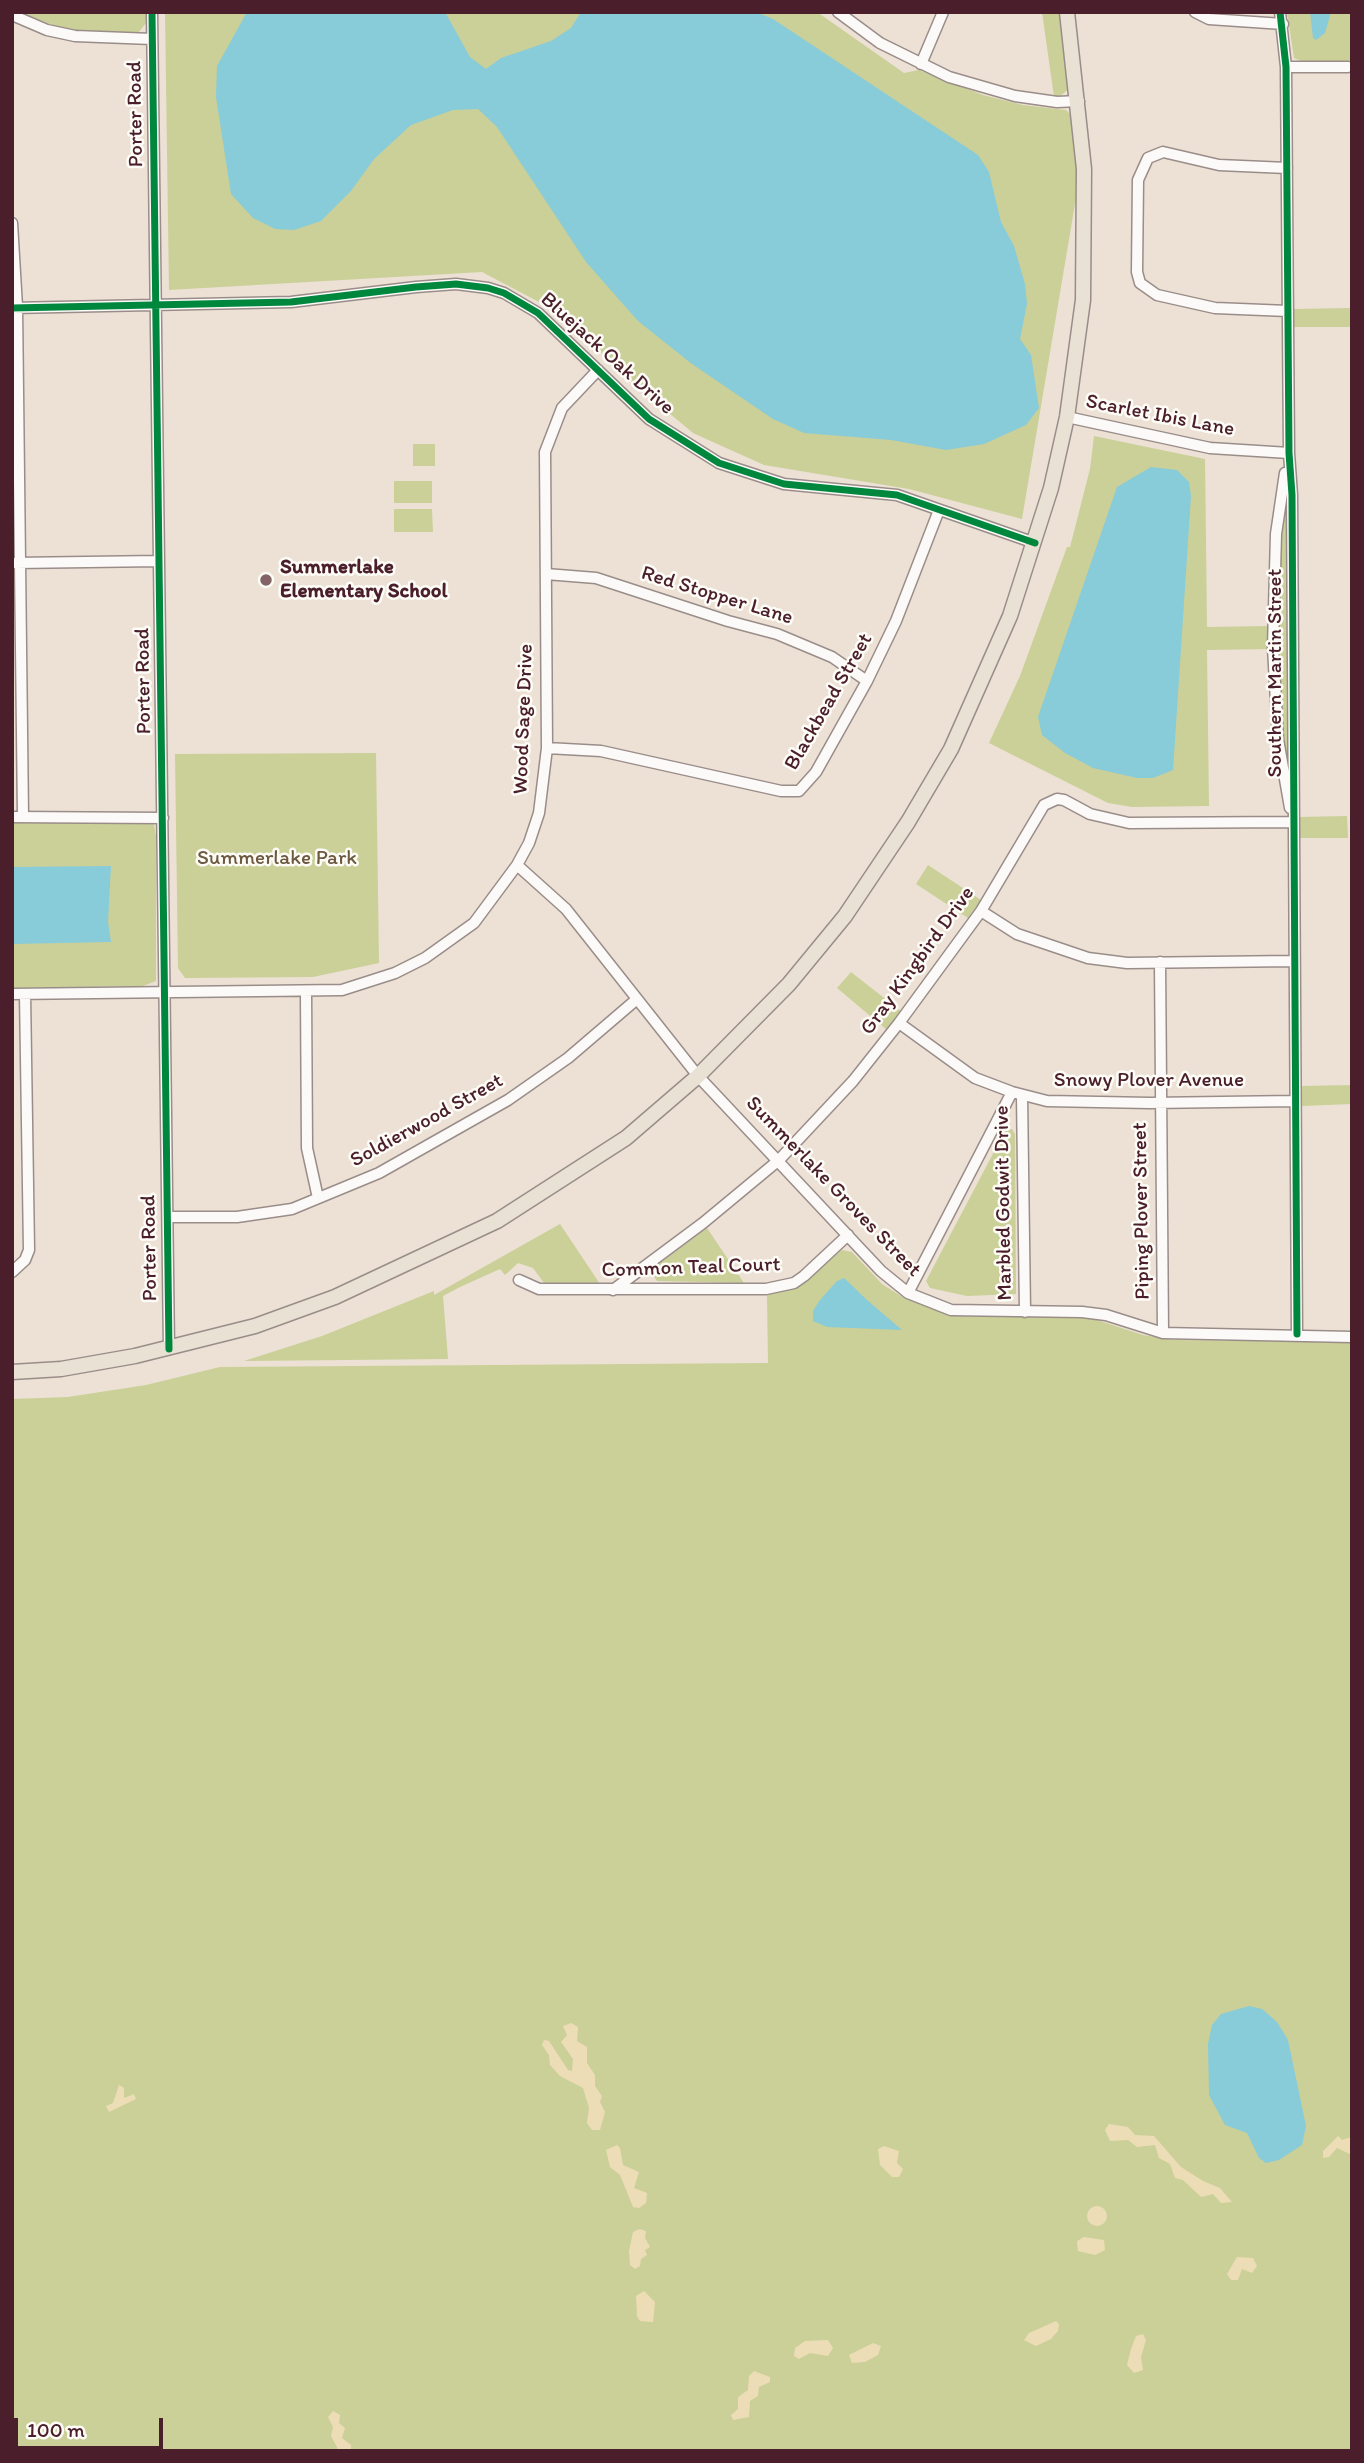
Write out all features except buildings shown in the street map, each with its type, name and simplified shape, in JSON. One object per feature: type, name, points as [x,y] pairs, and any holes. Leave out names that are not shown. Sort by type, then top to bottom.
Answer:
[{"type":"main road","points":[[12,1372],[61,1368],[169,1349],[255,1326],[335,1297],[497,1221],[626,1138],[698,1076],[789,984],[845,916],[908,822],[951,748],[983,679],[1035,543],[1067,417],[1083,300],[1085,231],[1079,101],[1068,12]]},
{"type":"street","name":"Porter Road","points":[[152,12],[169,1349]]},
{"type":"street","points":[[838,12],[880,43],[949,77],[1015,96],[1057,102],[1079,101]]},
{"type":"street","points":[[921,64],[943,12]]},
{"type":"street","points":[[1195,12],[1209,19],[1283,24]]},
{"type":"street","name":"Southern Martin Street","points":[[1280,12],[1286,67],[1289,453],[1292,508],[1297,1334]]},
{"type":"street","points":[[12,15],[47,30],[75,36],[152,39]]},
{"type":"street","points":[[1286,67],[1348,67]]},
{"type":"street","points":[[1287,168],[1219,165],[1163,152],[1148,158],[1138,180],[1137,272],[1140,283],[1157,295],[1214,308],[1288,311]]},
{"type":"street","points":[[12,223],[15,307],[17,817],[163,818]]},
{"type":"street","name":"Bluejack Oak Drive","points":[[15,307],[156,307],[290,302],[456,284],[488,288],[522,302],[538,313],[649,419],[719,463],[784,484],[897,495],[1035,543]]},
{"type":"street","name":"Wood Sage Drive","points":[[12,994],[306,993],[342,990],[367,983],[425,958],[474,923],[517,865],[529,843],[539,813],[547,748],[545,452],[562,408],[598,370]]},
{"type":"street","name":"Scarlet Ibis Lane","points":[[1067,417],[1210,448],[1289,453]]},
{"type":"street","name":"Southern Martin Street","points":[[1289,453],[1276,534],[1273,647],[1278,739],[1293,821]]},
{"type":"street","name":"Blackbead Street","points":[[547,748],[601,751],[780,791],[799,790],[816,772],[867,681],[896,621],[939,510]]},
{"type":"street","points":[[16,563],[159,561]]},
{"type":"street","name":"Red Stopper Lane","points":[[546,574],[596,579],[703,614],[777,634],[832,657],[867,681]]},
{"type":"street","name":"Gray Kingbird Drive","points":[[613,1290],[703,1223],[779,1160],[853,1081],[981,911],[1044,805],[1058,799],[1090,814],[1129,822],[1293,821]]},
{"type":"street","name":"Summerlake Groves Street","points":[[517,865],[566,909],[698,1076],[848,1235],[908,1293],[951,1310],[1092,1313],[1163,1333],[1352,1336]]},
{"type":"street","points":[[981,911],[1017,934],[1066,953],[1107,961],[1294,961]]},
{"type":"street","name":"Piping Plover Street","points":[[1160,962],[1163,1333]]},
{"type":"street","points":[[306,993],[307,1148],[318,1198]]},
{"type":"street","points":[[12,1272],[25,1260],[29,1250],[25,994]]},
{"type":"street","name":"Soldierwood Street","points":[[167,1217],[258,1215],[292,1209],[410,1157],[508,1100],[568,1058],[637,999]]},
{"type":"street","name":"Snowy Plover Avenue","points":[[899,1023],[965,1072],[1017,1093],[1065,1103],[1295,1101]]},
{"type":"street","points":[[908,1293],[1017,1093]]},
{"type":"street","name":"Marbled Godwit Drive","points":[[1017,1093],[1025,1312]]},
{"type":"street","name":"Common Teal Court","points":[[519,1280],[539,1289],[783,1287],[804,1276],[848,1235]]},
{"type":"green space","points":[[20,12],[146,12],[146,23],[139,32],[86,32],[58,27]]},
{"type":"green space","points":[[165,12],[817,12],[904,73],[919,70],[983,95],[1023,105],[1066,110],[1074,118],[1079,180],[1022,519],[909,489],[764,465],[693,433],[632,382],[560,313],[482,272],[169,290]]},
{"type":"green space","points":[[1042,12],[1062,12],[1071,87],[1059,97],[1054,97]]},
{"type":"green space","points":[[1287,12],[1352,12],[1352,61],[1301,61],[1294,58]]},
{"type":"green space","points":[[1352,308],[1352,327],[1294,327],[1294,309]]},
{"type":"green space","points":[[1094,436],[1205,459],[1207,627],[1269,626],[1269,649],[1207,650],[1209,806],[1132,807],[1108,803],[989,743],[1020,676],[1067,547],[1070,547],[1090,469]]},
{"type":"green space","points":[[413,444],[435,444],[435,466],[413,466]]},
{"type":"green space","points":[[394,481],[432,481],[432,503],[394,503]]},
{"type":"green space","points":[[1286,493],[1290,782],[1282,739],[1277,673],[1279,550]]},
{"type":"green space","points":[[394,509],[432,509],[433,532],[394,532]]},
{"type":"green space","name":"Summerlake Park","points":[[376,753],[379,963],[313,977],[185,978],[178,968],[175,754]]},
{"type":"green space","points":[[1347,816],[1348,838],[1299,838],[1299,817]]},
{"type":"green space","points":[[147,821],[154,825],[156,836],[156,981],[143,986],[12,988],[12,823]]},
{"type":"green space","points":[[928,865],[981,900],[968,918],[916,884]]},
{"type":"green space","points":[[851,972],[902,1012],[887,1030],[837,988]]},
{"type":"green space","points":[[1352,1085],[1352,1104],[1302,1106],[1301,1086]]},
{"type":"green space","points":[[1006,1129],[1012,1129],[1015,1134],[1016,1294],[967,1296],[930,1288],[926,1281]]},
{"type":"green space","points":[[560,1224],[600,1284],[544,1283],[533,1268],[518,1263],[505,1275],[500,1269],[460,1287],[443,1296],[448,1359],[244,1361],[322,1336],[434,1291],[434,1295]]},
{"type":"green space","points":[[707,1228],[744,1283],[657,1281],[653,1275],[656,1266]]},
{"type":"green space","points":[[842,1250],[852,1252],[882,1284],[904,1298],[952,1316],[1091,1318],[1143,1335],[1173,1340],[1352,1342],[1352,2451],[12,2451],[12,1399],[68,1397],[146,1385],[220,1367],[768,1363],[767,1295],[800,1286]]},
{"type":"sand","points":[[571,2023],[578,2027],[577,2041],[587,2047],[587,2063],[595,2075],[595,2086],[602,2096],[600,2102],[605,2112],[600,2130],[592,2130],[587,2123],[589,2108],[583,2088],[560,2076],[550,2065],[549,2055],[542,2045],[544,2040],[549,2041],[568,2070],[572,2071],[573,2059],[561,2042],[567,2035],[563,2026]]},
{"type":"sand","points":[[119,2085],[124,2088],[124,2098],[134,2094],[136,2099],[109,2112],[106,2106],[113,2103]]},
{"type":"sand","points":[[1109,2124],[1128,2127],[1135,2135],[1154,2136],[1181,2167],[1220,2188],[1232,2202],[1221,2203],[1213,2194],[1201,2197],[1183,2180],[1175,2178],[1170,2164],[1159,2158],[1155,2145],[1137,2147],[1128,2140],[1110,2141],[1105,2130]]},
{"type":"sand","points":[[1338,2136],[1342,2140],[1352,2137],[1352,2155],[1337,2148],[1329,2157],[1323,2158],[1323,2151]]},
{"type":"sand","points":[[617,2145],[623,2165],[639,2172],[634,2188],[647,2193],[646,2203],[639,2208],[633,2207],[620,2175],[610,2167],[606,2150]]},
{"type":"sand","points":[[884,2146],[899,2151],[897,2163],[903,2169],[899,2177],[892,2177],[880,2165],[878,2149]]},
{"type":"sand","points":[[1097,2206],[1104,2209],[1107,2216],[1104,2223],[1097,2226],[1090,2223],[1087,2216],[1090,2209]]},
{"type":"sand","points":[[639,2229],[646,2231],[645,2238],[650,2247],[645,2250],[647,2255],[641,2259],[640,2266],[635,2269],[630,2265],[629,2251],[633,2232]]},
{"type":"sand","points":[[1084,2237],[1104,2240],[1105,2250],[1095,2255],[1078,2251],[1077,2241]]},
{"type":"sand","points":[[1237,2257],[1253,2258],[1257,2266],[1252,2273],[1242,2269],[1238,2280],[1231,2280],[1227,2274]]},
{"type":"sand","points":[[644,2291],[655,2302],[653,2322],[640,2321],[637,2316],[636,2296]]},
{"type":"sand","points":[[1056,2321],[1059,2324],[1058,2331],[1051,2339],[1036,2346],[1024,2340],[1029,2333]]},
{"type":"sand","points":[[1143,2334],[1146,2340],[1141,2357],[1143,2370],[1134,2373],[1127,2365],[1136,2336]]},
{"type":"sand","points":[[828,2340],[833,2348],[828,2356],[810,2353],[799,2359],[794,2356],[795,2348],[805,2341]]},
{"type":"sand","points":[[873,2343],[881,2346],[878,2355],[865,2362],[852,2363],[849,2355]]},
{"type":"sand","points":[[754,2371],[770,2377],[770,2382],[759,2387],[758,2396],[750,2401],[749,2417],[733,2420],[731,2415],[738,2409],[738,2397],[748,2390],[749,2376]]},
{"type":"sand","points":[[333,2411],[340,2415],[339,2423],[345,2428],[342,2438],[351,2445],[351,2451],[339,2451],[331,2436],[333,2427],[328,2417]]},
{"type":"water","points":[[247,12],[445,12],[470,57],[486,69],[501,58],[551,41],[571,28],[581,12],[756,12],[773,19],[978,155],[989,172],[1001,222],[1014,246],[1025,284],[1027,304],[1020,339],[1031,355],[1039,408],[1026,425],[984,444],[946,450],[891,440],[804,433],[773,419],[692,364],[638,321],[586,262],[497,127],[478,109],[453,110],[411,125],[374,159],[351,191],[321,221],[294,230],[275,229],[253,218],[231,194],[216,97],[217,66]]},
{"type":"water","points":[[1310,12],[1331,12],[1325,33],[1316,40],[1313,38]]},
{"type":"water","points":[[1151,467],[1177,470],[1189,482],[1191,496],[1173,770],[1153,778],[1137,778],[1093,768],[1065,753],[1042,735],[1038,717],[1117,487]]},
{"type":"water","points":[[111,866],[108,922],[111,942],[12,944],[12,867]]},
{"type":"water","points":[[844,1278],[902,1330],[827,1327],[813,1321],[813,1311],[820,1300],[837,1281]]},
{"type":"water","points":[[1249,2006],[1262,2009],[1277,2022],[1288,2040],[1306,2126],[1302,2145],[1279,2160],[1266,2163],[1259,2158],[1247,2133],[1225,2125],[1209,2095],[1208,2044],[1212,2025],[1221,2014]]},
{"type":"cycle path","points":[[152,12],[169,1349]]},
{"type":"cycle path","points":[[1280,12],[1286,67],[1289,453],[1292,495],[1297,1334]]},
{"type":"cycle path","points":[[12,308],[291,302],[456,284],[488,288],[504,293],[538,313],[649,419],[719,463],[784,484],[897,495],[1035,543]]},
{"type":"place","name":"Summerlake Elementary School","points":[[266,580]]}]
